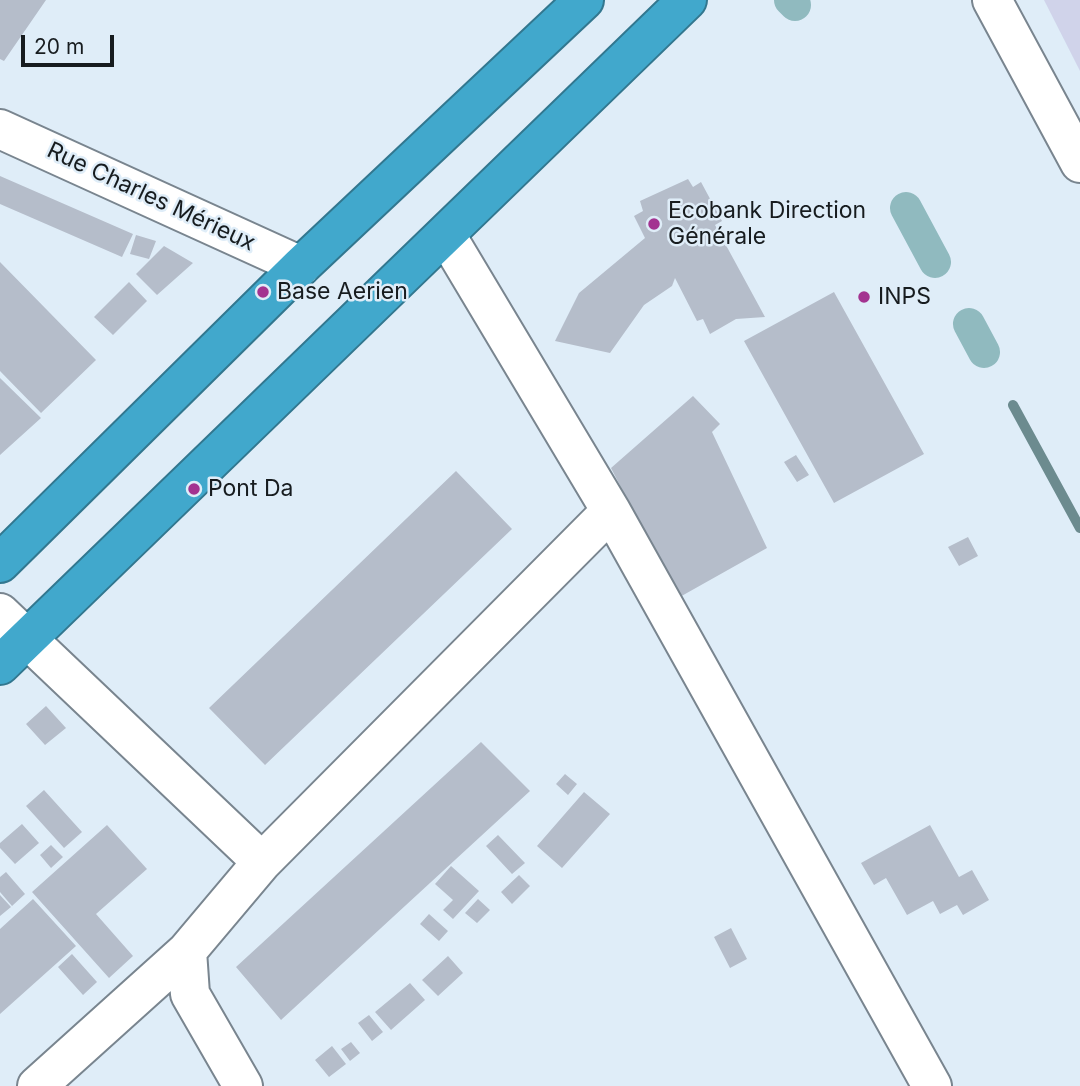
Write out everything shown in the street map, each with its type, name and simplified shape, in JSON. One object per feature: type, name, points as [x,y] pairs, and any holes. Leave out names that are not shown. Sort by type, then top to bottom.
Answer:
[{"type":"highway","points":[[0,563],[301,266],[584,0]]},
{"type":"highway","points":[[9,640],[446,235],[687,0]]},
{"type":"street","points":[[992,0],[1080,163]]},
{"type":"street","name":"Rue Charles Mérieux","points":[[0,129],[301,266]]},
{"type":"street","points":[[446,235],[611,511],[932,1086]]},
{"type":"street","points":[[37,1086],[187,951],[262,862],[611,511]]},
{"type":"street","points":[[9,640],[262,862]]},
{"type":"street","points":[[187,951],[190,994],[243,1086]]},
{"type":"shaded area","points":[[1044,0],[1080,0],[1080,71]]},
{"type":"building","points":[[0,0],[46,0],[4,61],[0,59]]},
{"type":"building","points":[[0,176],[133,234],[122,257],[0,204]]},
{"type":"building","points":[[688,179],[693,187],[701,182],[722,221],[715,225],[765,317],[736,319],[710,334],[703,319],[697,321],[675,278],[672,286],[644,305],[610,353],[555,341],[579,293],[645,238],[634,216],[643,211],[640,201]]},
{"type":"building","points":[[136,235],[156,241],[149,259],[130,254]]},
{"type":"building","points":[[164,246],[193,263],[157,295],[136,274]]},
{"type":"building","points":[[0,262],[96,360],[41,413],[0,371]]},
{"type":"building","points":[[129,282],[147,301],[113,335],[94,317]]},
{"type":"building","points":[[834,292],[924,454],[834,503],[744,341]]},
{"type":"building","points":[[0,378],[41,418],[0,455]]},
{"type":"building","points":[[693,396],[720,424],[712,432],[767,548],[678,598],[611,468]]},
{"type":"building","points":[[796,455],[809,475],[797,482],[784,462]]},
{"type":"building","points":[[456,471],[512,529],[265,765],[209,708]]},
{"type":"building","points":[[968,537],[978,556],[959,566],[948,547]]},
{"type":"building","points":[[46,706],[66,728],[45,745],[26,724]]},
{"type":"building","points":[[481,742],[530,791],[281,1020],[236,967]]},
{"type":"building","points":[[565,774],[577,784],[568,795],[556,784]]},
{"type":"building","points":[[44,790],[82,832],[64,848],[26,806]]},
{"type":"building","points":[[584,792],[610,814],[562,868],[537,846]]},
{"type":"building","points":[[22,824],[39,843],[15,864],[0,848],[0,843]]},
{"type":"building","points":[[107,825],[147,869],[96,914],[133,956],[109,978],[32,892]]},
{"type":"building","points":[[930,825],[959,877],[972,870],[989,900],[963,915],[957,905],[940,914],[933,901],[907,915],[886,878],[874,885],[861,863]]},
{"type":"building","points":[[498,835],[525,863],[512,874],[486,846]]},
{"type":"building","points":[[51,845],[63,857],[51,868],[40,855]]},
{"type":"building","points":[[451,866],[479,891],[453,919],[443,910],[453,900],[435,884]]},
{"type":"building","points":[[6,872],[25,894],[12,906],[0,892],[0,877]]},
{"type":"building","points":[[519,875],[530,886],[512,904],[501,892]]},
{"type":"building","points":[[0,895],[11,907],[0,916]]},
{"type":"building","points":[[33,899],[76,946],[0,1014],[0,929]]},
{"type":"building","points":[[478,899],[490,910],[477,923],[465,913]]},
{"type":"building","points":[[429,914],[448,931],[439,941],[420,924]]},
{"type":"building","points":[[731,928],[747,959],[730,968],[714,937]]},
{"type":"building","points":[[72,954],[97,982],[83,995],[58,967]]},
{"type":"building","points":[[448,956],[463,973],[438,996],[422,980]]},
{"type":"building","points":[[410,983],[425,1000],[391,1030],[375,1012]]},
{"type":"building","points":[[369,1015],[383,1032],[372,1041],[358,1023]]},
{"type":"building","points":[[351,1042],[360,1053],[350,1061],[341,1049]]},
{"type":"building","points":[[332,1046],[346,1064],[329,1077],[315,1060]]},
{"type":"waterway","points":[[790,0],[795,5]]},
{"type":"waterway","points":[[906,208],[935,262]]},
{"type":"waterway","points":[[969,324],[984,352]]},
{"type":"waterway","points":[[1013,405],[1080,528]]},
{"type":"place","name":"Ecobank Direction Générale","points":[[654,224]]},
{"type":"place","name":"Base Aerien","points":[[263,292]]},
{"type":"place","name":"INPS","points":[[864,297]]},
{"type":"place","name":"Pont Da","points":[[194,489]]}]
